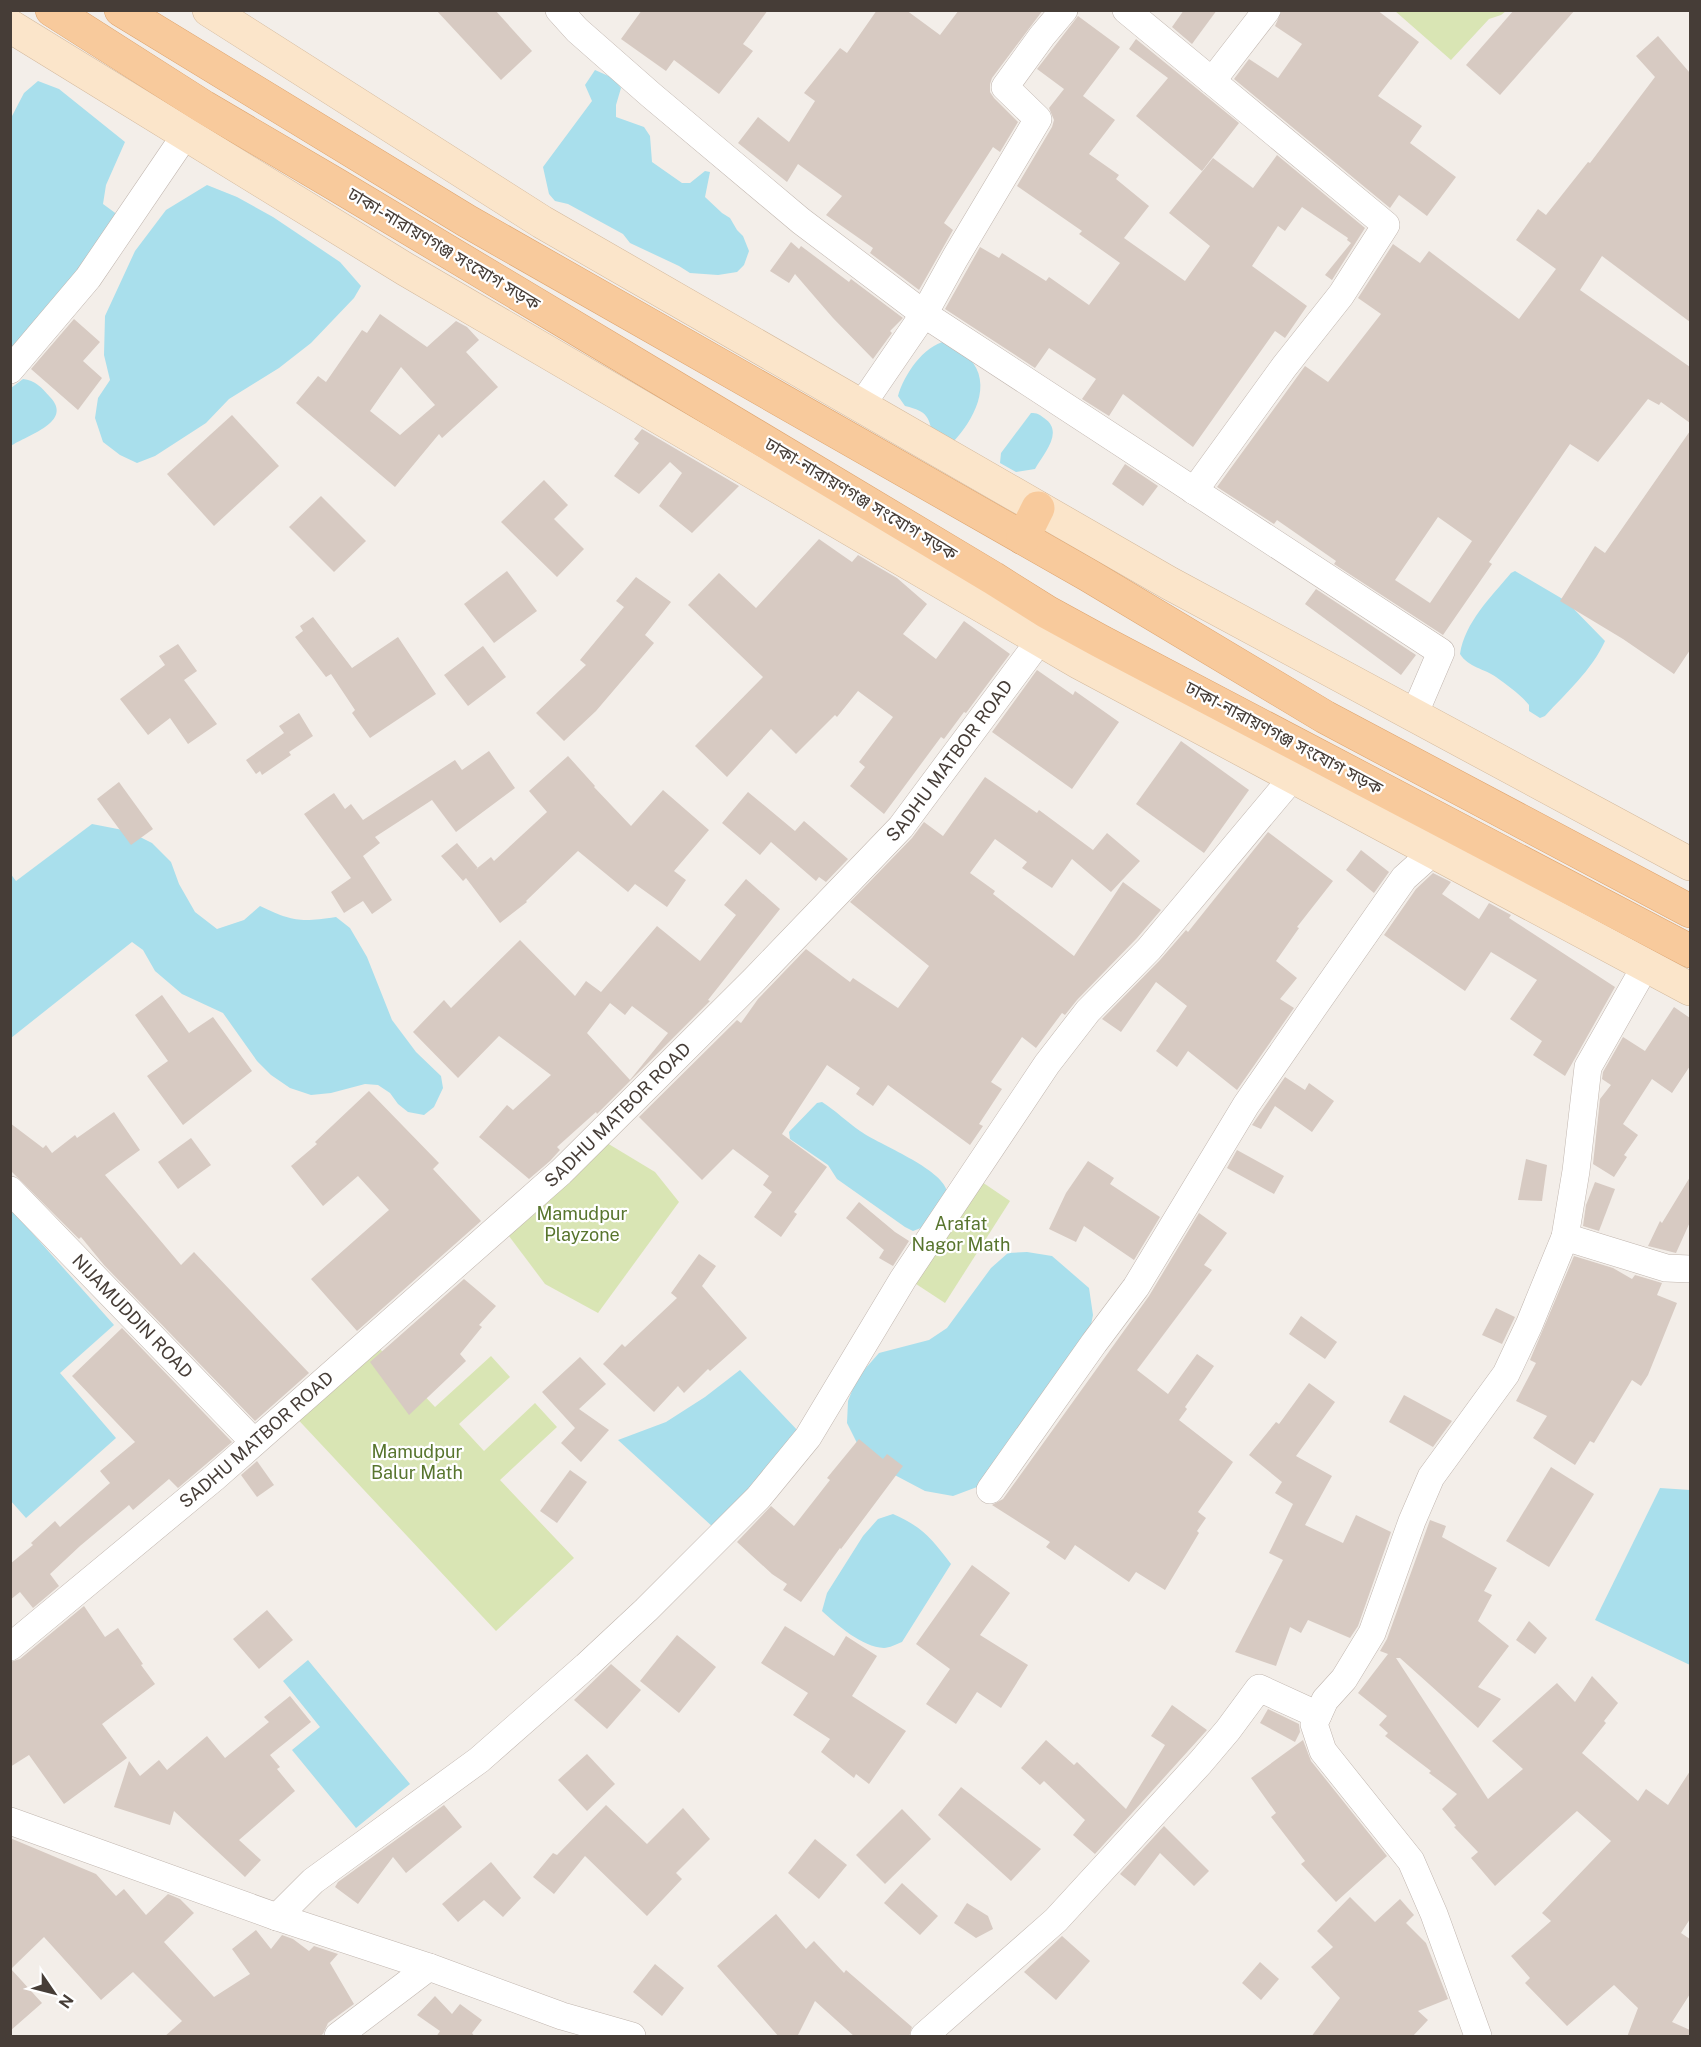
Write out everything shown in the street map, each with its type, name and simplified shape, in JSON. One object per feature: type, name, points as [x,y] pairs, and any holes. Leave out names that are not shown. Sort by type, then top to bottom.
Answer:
[{"type":"main road","name":"ঢাকা-নারায়ণগঞ্জ সংযোগ সড়ক","points":[[52,10],[204,107],[335,184],[1047,628],[1308,752],[1459,828],[1690,951]]},
{"type":"main road","name":"ঢাকা-নারায়ণগঞ্জ সংযোগ সড়ক","points":[[122,10],[468,220],[1088,575],[1325,717],[1690,911]]},
{"type":"main road","points":[[1023,538],[1038,508]]},
{"type":"street","points":[[559,10],[577,30],[651,95],[801,221],[924,314],[1441,652],[1414,715]]},
{"type":"street","points":[[861,406],[924,314],[1038,119],[1005,87],[1064,10]]},
{"type":"street","points":[[1126,10],[1386,225],[1341,295],[1284,367],[1194,491]]},
{"type":"street","points":[[1212,81],[1267,10]]},
{"type":"street","points":[[215,12],[542,222],[1169,583],[1690,864]]},
{"type":"street","points":[[10,26],[405,269],[1047,628],[1080,663],[1690,989]]},
{"type":"street","points":[[10,370],[88,278],[186,134]]},
{"type":"street","name":"SADHU MATBOR ROAD","points":[[10,1647],[254,1442],[561,1172],[754,980],[901,827],[1047,628]]},
{"type":"street","points":[[277,1917],[313,1881],[479,1760],[646,1610],[758,1498],[808,1437],[903,1279],[1047,1064],[1088,1011],[1149,949],[1293,777]]},
{"type":"street","points":[[990,1490],[1136,1287],[1246,1105],[1311,1011],[1404,878],[1433,852]]},
{"type":"street","points":[[1478,2037],[1446,1946],[1411,1861],[1323,1751],[1314,1724],[1325,1700],[1344,1679],[1372,1634],[1412,1521],[1431,1477],[1506,1374],[1565,1237],[1576,1171],[1587,1067],[1646,965]]},
{"type":"street","name":"NIJAMUDDIN ROAD","points":[[10,1190],[254,1442]]},
{"type":"street","points":[[1565,1237],[1666,1268],[1690,1269]]},
{"type":"street","points":[[924,2037],[1063,1912],[1200,1763],[1228,1730],[1258,1688],[1318,1715]]},
{"type":"street","points":[[10,1821],[277,1917],[429,1967],[562,2016],[622,2035]]},
{"type":"street","points":[[338,2037],[429,1967]]},
{"type":"green space","points":[[1506,10],[1501,15],[1489,19],[1451,60],[1395,11]]},
{"type":"green space","name":"Mamudpur Playzone","points":[[602,1140],[655,1172],[679,1202],[598,1313],[545,1284],[503,1228]]},
{"type":"green space","name":"Arafat Nagor Math","points":[[979,1180],[1010,1201],[945,1303],[910,1280]]},
{"type":"green space","name":"Mamudpur Balur Math","points":[[380,1349],[435,1407],[491,1356],[510,1377],[459,1424],[484,1451],[535,1403],[557,1427],[500,1480],[574,1558],[496,1631],[290,1411]]},
{"type":"water","points":[[595,70],[613,78],[621,88],[616,105],[616,117],[644,127],[650,136],[652,162],[682,183],[690,183],[705,171],[710,172],[705,197],[730,218],[743,236],[749,251],[744,265],[737,272],[718,275],[690,273],[630,243],[623,234],[568,204],[555,201],[549,194],[543,167],[592,101],[585,85]]},
{"type":"water","points":[[38,81],[59,89],[125,142],[106,185],[103,204],[118,215],[11,359],[11,118],[24,93]]},
{"type":"water","points":[[207,185],[237,197],[273,217],[340,262],[361,286],[354,298],[311,343],[279,368],[229,399],[206,423],[155,456],[137,463],[120,455],[103,442],[95,418],[98,398],[110,380],[104,355],[105,316],[135,251],[166,210]]},
{"type":"water","points":[[946,341],[969,358],[980,379],[978,402],[967,424],[953,442],[934,439],[926,416],[919,410],[905,406],[898,396],[905,379],[922,355]]},
{"type":"water","points":[[23,379],[35,383],[50,397],[56,406],[56,414],[46,427],[11,446],[11,388]]},
{"type":"water","points":[[1031,413],[1039,415],[1050,424],[1053,430],[1052,436],[1047,450],[1035,469],[1016,472],[1000,463],[1001,453]]},
{"type":"water","points":[[1515,571],[1566,601],[1605,641],[1600,652],[1578,681],[1545,716],[1540,718],[1529,711],[1529,705],[1522,697],[1492,674],[1467,662],[1460,654],[1467,631],[1480,610]]},
{"type":"water","points":[[92,824],[128,831],[152,843],[171,862],[179,884],[195,912],[217,929],[244,920],[260,906],[289,918],[314,920],[336,917],[350,928],[367,957],[392,1020],[416,1052],[441,1076],[443,1088],[434,1107],[424,1115],[408,1112],[390,1093],[378,1085],[365,1084],[331,1093],[311,1095],[290,1088],[271,1075],[257,1061],[223,1013],[182,994],[155,971],[143,950],[132,942],[11,1038],[10,873],[16,881]]},
{"type":"water","points":[[822,1102],[869,1137],[922,1166],[942,1182],[947,1191],[926,1226],[913,1231],[905,1227],[837,1179],[828,1165],[790,1139],[789,1132],[817,1103]]},
{"type":"water","points":[[10,1208],[114,1325],[60,1373],[116,1438],[26,1518],[10,1500]]},
{"type":"water","points":[[1027,1252],[1052,1256],[1089,1288],[1093,1315],[1090,1330],[997,1463],[977,1487],[953,1496],[925,1491],[889,1472],[859,1447],[847,1423],[848,1401],[857,1378],[879,1353],[929,1340],[947,1328],[991,1268],[1008,1253]]},
{"type":"water","points":[[740,1370],[800,1433],[714,1528],[618,1440],[666,1422],[705,1397]]},
{"type":"water","points":[[1660,1488],[1690,1490],[1690,1665],[1595,1620]]},
{"type":"water","points":[[893,1514],[926,1535],[951,1564],[902,1642],[884,1648],[859,1640],[842,1629],[822,1611],[827,1593],[863,1536],[878,1519]]},
{"type":"water","points":[[308,1660],[410,1784],[356,1828],[292,1750],[320,1727],[283,1681]]},
{"type":"building","points":[[436,10],[495,10],[532,51],[501,80]]},
{"type":"building","points":[[642,10],[768,10],[743,44],[753,51],[719,94],[674,60],[666,71],[621,39]]},
{"type":"building","points":[[877,10],[906,10],[940,35],[959,10],[1043,10],[992,78],[990,84],[990,92],[994,98],[1018,122],[1000,152],[993,147],[944,223],[953,230],[919,290],[870,253],[873,248],[826,215],[842,196],[798,164],[787,182],[738,143],[758,117],[789,142],[815,101],[804,93],[840,48],[847,53]]},
{"type":"building","points":[[1184,10],[1217,10],[1192,44],[1172,27]]},
{"type":"building","points":[[1282,10],[1377,10],[1419,42],[1378,96],[1422,126],[1410,143],[1456,177],[1427,216],[1399,195],[1390,208],[1234,79],[1249,59],[1278,78],[1302,44],[1275,26]]},
{"type":"building","points":[[1514,10],[1575,10],[1500,95],[1466,65]]},
{"type":"building","points":[[1078,16],[1120,47],[1083,96],[1115,120],[1089,154],[1119,175],[1116,179],[1149,206],[1124,238],[1185,281],[1210,246],[1169,213],[1213,158],[1253,188],[1277,155],[1365,228],[1332,280],[1325,275],[1351,243],[1347,240],[1348,238],[1302,207],[1285,231],[1278,226],[1252,266],[1307,306],[1285,338],[1275,331],[1193,447],[1123,394],[1109,416],[1082,399],[1096,379],[1049,348],[1035,368],[945,309],[980,247],[999,258],[1002,253],[1046,281],[1049,277],[1089,305],[1120,263],[1079,234],[1082,231],[1017,186],[1052,127],[1054,120],[1049,108],[1064,89],[1037,69]]},
{"type":"building","points":[[1658,36],[1690,73],[1690,322],[1602,256],[1580,290],[1690,367],[1690,423],[1661,402],[1659,405],[1648,399],[1598,462],[1570,444],[1489,562],[1492,564],[1443,635],[1334,564],[1336,561],[1277,520],[1274,524],[1217,487],[1305,366],[1328,382],[1381,314],[1358,298],[1393,244],[1420,263],[1429,251],[1519,319],[1556,269],[1516,240],[1538,209],[1546,215],[1588,162],[1590,163],[1655,77],[1636,56]],"holes":[[[1438,517],[1472,541],[1430,603],[1395,580]]]},
{"type":"building","points":[[1136,39],[1239,123],[1202,171],[1136,116],[1168,78],[1129,49]]},
{"type":"building","points":[[791,242],[799,249],[801,246],[849,282],[851,279],[903,318],[890,331],[892,333],[873,359],[795,274],[789,283],[770,271]]},
{"type":"building","points":[[380,314],[427,347],[456,321],[467,327],[479,340],[466,352],[498,387],[442,438],[439,434],[395,487],[296,403],[318,376],[326,382],[362,330],[367,333]],"holes":[[[401,367],[435,405],[400,435],[370,411]]]},
{"type":"building","points":[[74,319],[100,342],[83,361],[102,378],[78,410],[31,369]]},
{"type":"building","points":[[232,415],[279,466],[214,526],[167,474]]},
{"type":"building","points":[[642,429],[739,486],[692,533],[659,506],[682,473],[670,462],[639,494],[614,476],[639,443],[634,439]]},
{"type":"building","points":[[1690,431],[1690,650],[1674,674],[1623,639],[1560,601],[1595,546],[1605,553]]},
{"type":"building","points":[[1125,464],[1158,486],[1143,506],[1112,484]]},
{"type":"building","points":[[544,480],[568,505],[554,519],[584,549],[557,577],[501,522]]},
{"type":"building","points":[[321,496],[366,541],[334,572],[289,527]]},
{"type":"building","points":[[819,539],[852,562],[858,555],[897,578],[927,604],[903,634],[936,659],[964,621],[1010,654],[966,713],[964,712],[944,739],[941,737],[884,814],[850,786],[865,767],[859,762],[893,717],[858,691],[837,717],[835,715],[796,754],[771,729],[727,777],[695,746],[763,677],[688,605],[719,573],[756,608]]},
{"type":"building","points":[[507,571],[537,611],[494,643],[464,604]]},
{"type":"building","points":[[636,577],[671,602],[645,635],[654,643],[596,711],[564,741],[536,713],[586,665],[580,660],[624,607],[616,601]]},
{"type":"building","points":[[1316,589],[1416,655],[1401,675],[1305,604]]},
{"type":"building","points":[[313,617],[352,668],[398,637],[436,694],[370,738],[352,713],[355,710],[331,674],[326,677],[295,637],[303,631],[300,626]]},
{"type":"building","points":[[178,644],[197,671],[184,680],[217,724],[188,744],[170,718],[148,735],[120,699],[165,665],[159,656]]},
{"type":"building","points":[[483,646],[506,677],[468,706],[444,675]]},
{"type":"building","points":[[1037,670],[1073,695],[1075,691],[1119,722],[1072,789],[992,732]]},
{"type":"building","points":[[299,713],[313,736],[289,752],[291,755],[262,775],[260,771],[256,774],[246,760],[284,733],[279,726]]},
{"type":"building","points":[[1181,741],[1249,790],[1204,853],[1136,804]]},
{"type":"building","points":[[489,751],[515,788],[456,832],[432,800],[375,837],[380,843],[363,856],[392,900],[372,914],[363,901],[344,913],[331,892],[351,878],[304,814],[334,793],[345,809],[351,804],[363,820],[455,760],[462,770]]},
{"type":"building","points":[[568,756],[631,826],[663,790],[709,830],[674,871],[686,880],[667,907],[635,884],[628,892],[578,851],[527,902],[500,923],[466,878],[463,881],[441,856],[457,843],[478,868],[491,857],[494,861],[547,812],[529,791]]},
{"type":"building","points":[[985,777],[1037,813],[1039,810],[1093,850],[1107,833],[1140,861],[1111,892],[1072,859],[1052,888],[1022,868],[1027,862],[995,839],[970,873],[995,891],[993,894],[1074,956],[1123,882],[1161,910],[1065,1015],[1062,1013],[1036,1048],[1022,1037],[991,1082],[1002,1089],[979,1124],[983,1126],[970,1145],[888,1085],[873,1106],[856,1094],[860,1088],[827,1065],[782,1134],[827,1167],[794,1212],[797,1214],[781,1237],[754,1217],[772,1192],[763,1185],[769,1176],[733,1149],[702,1180],[639,1117],[737,1020],[741,1023],[758,999],[806,949],[850,982],[853,978],[898,1008],[929,966],[850,902],[912,838],[924,822],[943,836]]},
{"type":"building","points":[[119,782],[153,829],[131,845],[97,799]]},
{"type":"building","points":[[748,792],[795,831],[804,821],[848,859],[826,882],[819,877],[816,881],[771,842],[760,855],[722,823]]},
{"type":"building","points":[[1268,832],[1333,881],[1297,927],[1299,928],[1276,961],[1297,978],[1280,999],[1294,1008],[1237,1090],[1188,1051],[1177,1067],[1156,1051],[1187,1006],[1156,982],[1121,1032],[1102,1019],[1186,930],[1188,932]]},
{"type":"building","points":[[1361,850],[1389,872],[1374,893],[1346,870]]},
{"type":"building","points":[[1433,873],[1451,882],[1442,894],[1479,919],[1489,903],[1511,915],[1509,918],[1615,987],[1565,1076],[1533,1055],[1542,1041],[1510,1019],[1537,980],[1491,952],[1465,991],[1384,935],[1416,889]]},
{"type":"building","points":[[746,879],[780,909],[708,1000],[710,1001],[597,1114],[596,1112],[557,1147],[560,1150],[550,1161],[529,1179],[479,1137],[507,1105],[513,1110],[551,1075],[499,1036],[458,1078],[413,1032],[444,1000],[451,1008],[520,940],[575,996],[586,981],[601,992],[657,926],[700,961],[736,915],[724,905]],"holes":[[[610,1003],[625,1015],[632,1006],[668,1033],[630,1080],[587,1033]]]},
{"type":"building","points":[[162,995],[189,1033],[213,1017],[252,1071],[183,1125],[147,1076],[168,1061],[135,1015]]},
{"type":"building","points":[[1674,1007],[1690,1018],[1690,1066],[1672,1093],[1652,1079],[1623,1124],[1638,1135],[1624,1155],[1627,1157],[1614,1177],[1593,1164],[1600,1099],[1611,1085],[1602,1079],[1603,1072],[1623,1037],[1645,1051]]},
{"type":"building","points":[[1285,1077],[1305,1090],[1309,1083],[1334,1101],[1312,1132],[1275,1106],[1261,1129],[1252,1125]]},
{"type":"building","points":[[369,1091],[439,1163],[433,1169],[481,1221],[357,1331],[311,1279],[389,1210],[358,1176],[323,1206],[291,1166],[317,1144],[315,1142]]},
{"type":"building","points":[[114,1112],[140,1150],[105,1175],[181,1265],[194,1252],[309,1373],[255,1421],[104,1265],[81,1237],[79,1239],[10,1170],[10,1123],[43,1148],[46,1145],[52,1153],[75,1135],[77,1138]]},
{"type":"building","points":[[191,1138],[211,1165],[178,1189],[158,1162]]},
{"type":"building","points":[[1237,1150],[1284,1176],[1274,1194],[1227,1168]]},
{"type":"building","points":[[1526,1159],[1547,1165],[1542,1201],[1518,1200]]},
{"type":"building","points":[[1088,1161],[1114,1178],[1110,1184],[1160,1217],[1134,1260],[1084,1226],[1076,1242],[1049,1229],[1066,1193]]},
{"type":"building","points":[[1690,1177],[1690,1222],[1676,1253],[1648,1246],[1660,1221],[1662,1223]]},
{"type":"building","points":[[1595,1182],[1615,1189],[1599,1231],[1583,1226],[1586,1205]]},
{"type":"building","points":[[859,1202],[909,1241],[893,1266],[879,1258],[884,1250],[846,1218]]},
{"type":"building","points":[[1199,1213],[1227,1233],[1204,1265],[1212,1270],[1137,1370],[1168,1394],[1197,1354],[1214,1366],[1185,1407],[1187,1409],[1179,1420],[1233,1462],[1198,1512],[1206,1518],[1165,1590],[1136,1572],[1129,1582],[1075,1545],[1065,1560],[1046,1547],[1050,1542],[992,1505],[1003,1499],[1149,1296]]},
{"type":"building","points":[[699,1254],[716,1266],[702,1286],[747,1338],[710,1371],[708,1369],[684,1393],[678,1386],[654,1412],[603,1364],[622,1344],[625,1347],[677,1298],[671,1293]]},
{"type":"building","points":[[1574,1256],[1613,1268],[1632,1279],[1635,1275],[1662,1283],[1657,1295],[1677,1303],[1648,1375],[1641,1386],[1632,1380],[1594,1443],[1590,1441],[1575,1465],[1533,1438],[1547,1416],[1516,1401],[1536,1363],[1530,1360]]},
{"type":"building","points":[[464,1279],[496,1306],[479,1325],[482,1327],[460,1354],[466,1361],[409,1415],[370,1362]]},
{"type":"building","points":[[1496,1308],[1515,1317],[1502,1344],[1482,1335]]},
{"type":"building","points":[[1301,1316],[1337,1342],[1325,1359],[1289,1334]]},
{"type":"building","points":[[122,1328],[232,1442],[178,1488],[169,1479],[133,1510],[129,1505],[50,1574],[59,1586],[33,1608],[20,1592],[10,1600],[10,1564],[33,1545],[31,1543],[55,1521],[60,1527],[110,1483],[100,1471],[135,1442],[72,1376]]},
{"type":"building","points":[[580,1357],[606,1384],[579,1409],[609,1430],[581,1462],[561,1443],[575,1428],[542,1392]]},
{"type":"building","points":[[1309,1383],[1335,1402],[1296,1456],[1332,1476],[1305,1525],[1343,1543],[1356,1515],[1391,1532],[1358,1626],[1350,1638],[1308,1620],[1301,1633],[1290,1627],[1276,1666],[1235,1652],[1283,1560],[1269,1553],[1293,1504],[1275,1493],[1282,1482],[1249,1455],[1276,1422],[1279,1424]]},
{"type":"building","points":[[1404,1395],[1452,1421],[1433,1447],[1389,1422]]},
{"type":"building","points":[[859,1439],[883,1459],[887,1454],[903,1466],[801,1602],[783,1590],[787,1584],[772,1574],[737,1542],[771,1506],[794,1526],[830,1480],[827,1478]]},
{"type":"building","points":[[257,1461],[274,1485],[257,1497],[241,1475]]},
{"type":"building","points":[[1551,1467],[1594,1494],[1549,1567],[1506,1541]]},
{"type":"building","points":[[570,1470],[587,1482],[557,1523],[540,1511]]},
{"type":"building","points":[[1430,1520],[1446,1526],[1442,1537],[1497,1568],[1484,1591],[1492,1595],[1478,1621],[1509,1646],[1478,1687],[1501,1699],[1478,1728],[1400,1658],[1396,1658],[1488,1799],[1523,1769],[1492,1741],[1557,1683],[1575,1702],[1592,1676],[1618,1703],[1604,1721],[1606,1723],[1582,1753],[1638,1801],[1646,1789],[1668,1805],[1690,1771],[1690,1919],[1681,1933],[1690,1939],[1690,1994],[1672,2022],[1690,2030],[1690,2037],[1627,2037],[1638,2008],[1614,1985],[1567,2026],[1525,1983],[1530,1978],[1511,1956],[1551,1921],[1542,1913],[1611,1841],[1577,1811],[1495,1886],[1471,1858],[1478,1852],[1454,1827],[1456,1826],[1442,1809],[1457,1794],[1385,1736],[1388,1733],[1379,1725],[1387,1716],[1358,1693],[1388,1654],[1380,1651],[1387,1639]]},
{"type":"building","points":[[972,1565],[1010,1593],[980,1635],[1028,1665],[1001,1708],[977,1692],[956,1724],[926,1704],[950,1669],[916,1644]]},
{"type":"building","points":[[84,1606],[105,1637],[118,1628],[155,1684],[102,1724],[127,1758],[64,1804],[29,1755],[10,1767],[10,1662],[20,1659]]},
{"type":"building","points":[[267,1610],[293,1640],[259,1669],[233,1639]]},
{"type":"building","points":[[1529,1621],[1547,1638],[1535,1654],[1516,1640]]},
{"type":"building","points":[[785,1626],[834,1656],[846,1636],[877,1656],[852,1696],[906,1731],[869,1784],[856,1774],[854,1778],[821,1752],[830,1739],[793,1715],[808,1693],[761,1663]]},
{"type":"building","points":[[677,1635],[716,1667],[679,1713],[640,1681]]},
{"type":"building","points":[[611,1664],[641,1690],[607,1729],[574,1700]]},
{"type":"building","points":[[290,1696],[311,1722],[270,1755],[280,1767],[277,1769],[295,1791],[239,1840],[261,1860],[245,1877],[174,1811],[170,1825],[114,1807],[129,1761],[140,1776],[159,1760],[167,1770],[207,1736],[225,1758],[269,1722],[264,1717]]},
{"type":"building","points":[[1172,1705],[1207,1730],[1095,1854],[1073,1835],[1085,1820],[1044,1781],[1040,1785],[1021,1768],[1046,1740],[1074,1765],[1077,1762],[1126,1809],[1165,1745],[1151,1736]]},
{"type":"building","points":[[1268,1709],[1299,1724],[1300,1732],[1295,1742],[1260,1723]]},
{"type":"building","points":[[1303,1740],[1311,1761],[1387,1856],[1336,1902],[1301,1864],[1305,1861],[1271,1817],[1276,1813],[1251,1778]]},
{"type":"building","points":[[587,1754],[615,1784],[587,1811],[558,1780]]},
{"type":"building","points":[[961,1787],[1041,1849],[1011,1881],[938,1815]]},
{"type":"building","points":[[444,1805],[462,1827],[406,1873],[393,1857],[358,1904],[335,1887],[338,1882]]},
{"type":"building","points":[[606,1805],[647,1844],[683,1808],[710,1839],[676,1873],[682,1879],[647,1916],[585,1856],[554,1894],[533,1877],[553,1853],[557,1855]]},
{"type":"building","points":[[902,1809],[931,1839],[885,1884],[856,1855]]},
{"type":"building","points":[[1164,1826],[1209,1871],[1194,1886],[1160,1853],[1135,1886],[1120,1874]]},
{"type":"building","points":[[10,1838],[96,1874],[116,1896],[124,1889],[146,1915],[168,1894],[180,1899],[194,1913],[164,1942],[214,1997],[250,1974],[232,1949],[256,1930],[271,1949],[282,1935],[293,1939],[309,1951],[314,1946],[338,1954],[330,1963],[354,2004],[328,2023],[323,2034],[318,2037],[164,2037],[182,2021],[133,1972],[101,2000],[44,1937],[11,1969],[42,2003],[10,2031]]},
{"type":"building","points":[[815,1839],[847,1865],[819,1899],[788,1873]]},
{"type":"building","points":[[491,1862],[521,1898],[503,1917],[484,1900],[458,1922],[442,1904]]},
{"type":"building","points":[[902,1883],[938,1916],[920,1935],[884,1903]]},
{"type":"building","points":[[1350,1897],[1375,1922],[1400,1899],[1414,1915],[1406,1923],[1426,1943],[1448,1999],[1418,2011],[1428,2020],[1412,2037],[1311,2037],[1340,1998],[1311,1967],[1333,1947],[1317,1931]]},
{"type":"building","points":[[967,1903],[988,1916],[993,1929],[976,1938],[954,1923]]},
{"type":"building","points":[[776,1914],[806,1949],[814,1941],[844,1973],[846,1970],[912,2027],[909,2037],[855,2037],[815,2001],[797,2037],[779,2037],[717,1966]]},
{"type":"building","points":[[1062,1936],[1090,1961],[1056,2000],[1024,1972]]},
{"type":"building","points":[[1260,1962],[1279,1979],[1261,2000],[1242,1983]]},
{"type":"building","points":[[655,1964],[684,1988],[662,2016],[633,1992]]},
{"type":"building","points":[[435,1996],[452,2014],[460,2004],[482,2020],[472,2033],[475,2037],[436,2037],[440,2031],[417,2015]]}]
